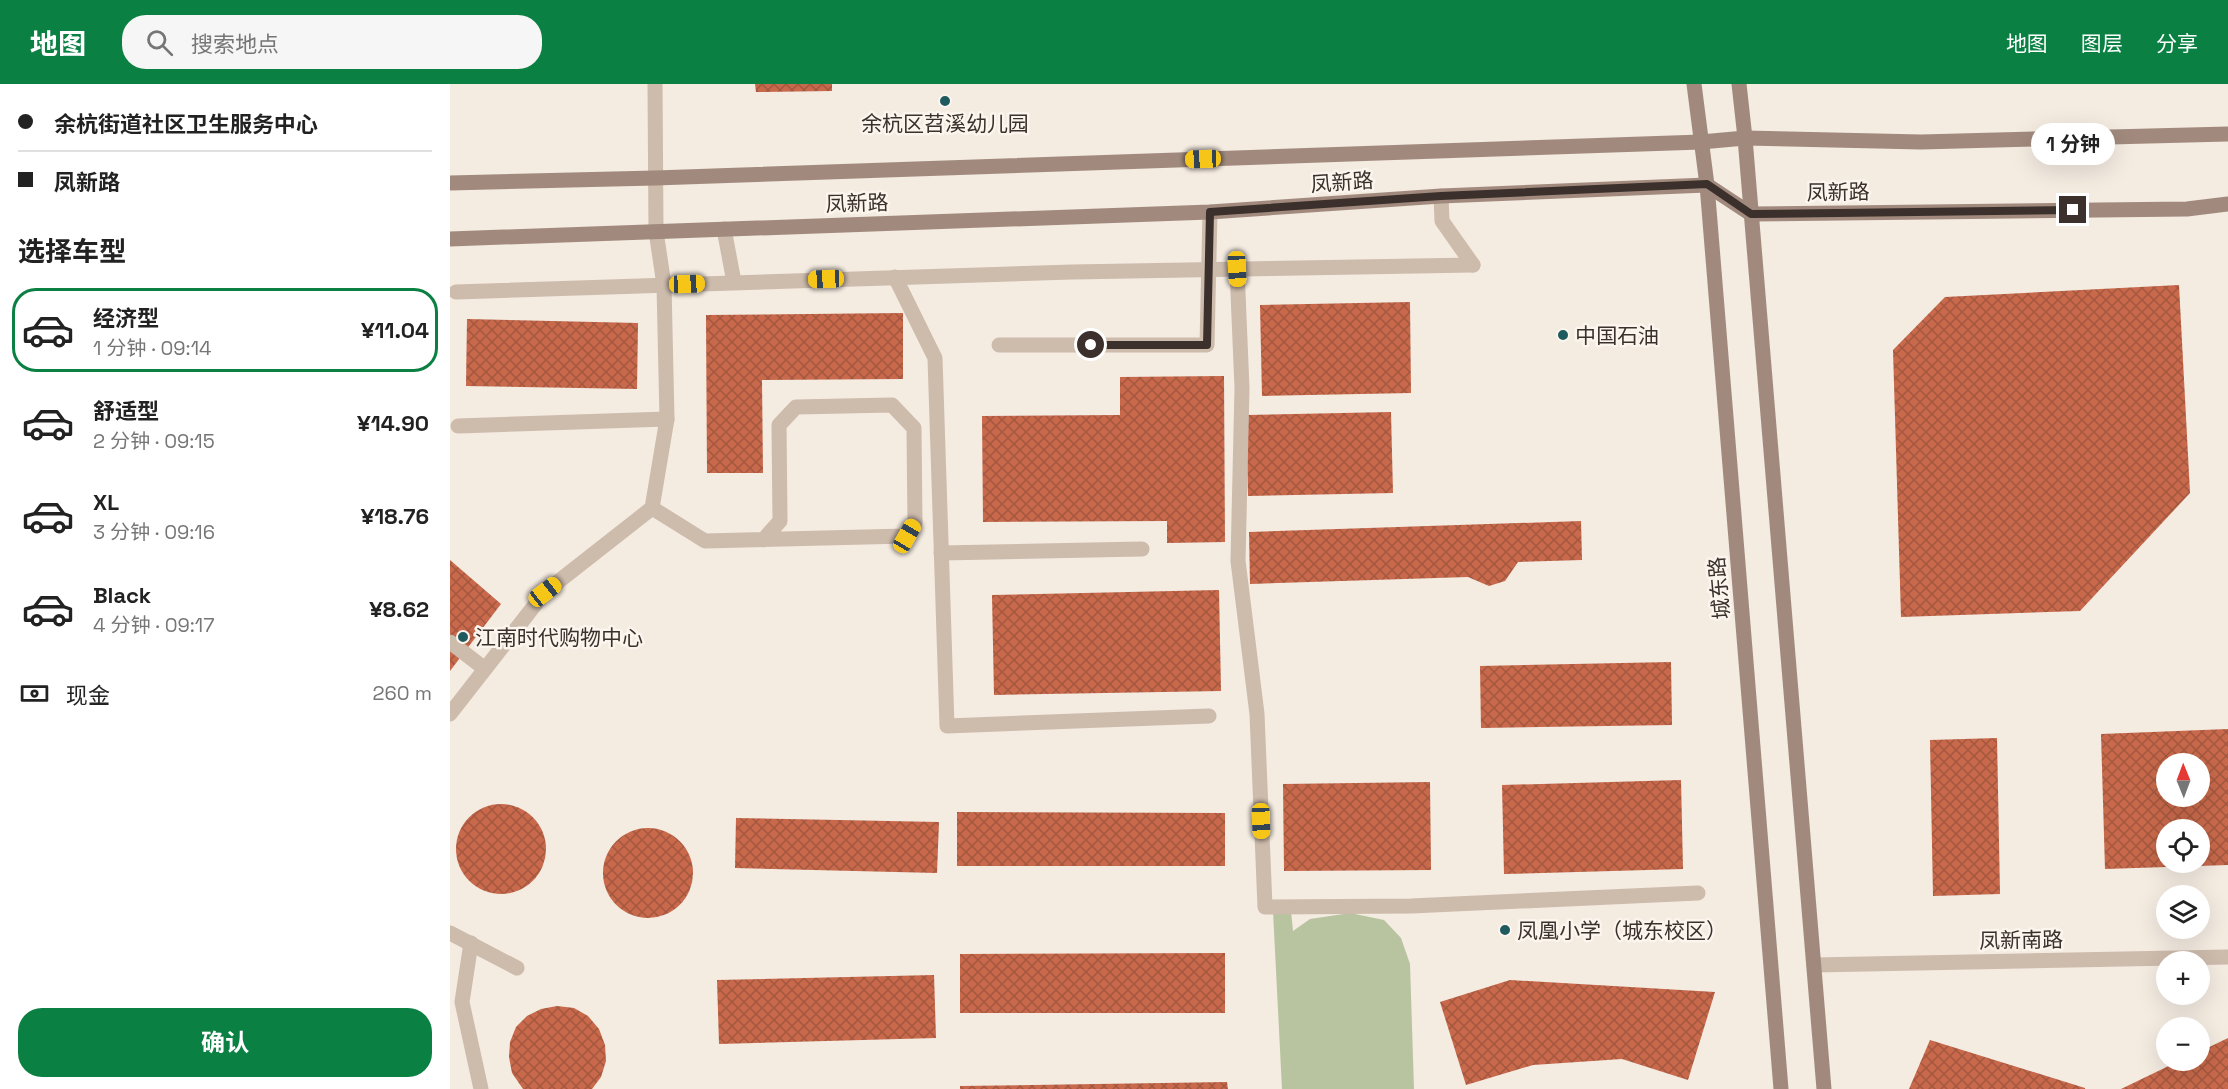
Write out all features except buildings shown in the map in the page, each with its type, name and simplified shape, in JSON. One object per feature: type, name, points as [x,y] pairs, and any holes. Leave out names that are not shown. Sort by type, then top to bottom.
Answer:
[{"type":"main road","name":"城东路","points":[[1694,84],[1707,184],[1781,1089]]},
{"type":"main road","points":[[1739,84],[1824,1089]]},
{"type":"main road","name":"凤新路","points":[[450,183],[1701,142],[1745,138],[1921,142],[2228,134]]},
{"type":"main road","name":"凤新路","points":[[450,239],[1210,212],[1441,196],[1707,184]]},
{"type":"main road","points":[[1707,184],[1751,214]]},
{"type":"main road","name":"凤新路","points":[[1751,214],[2187,209],[2228,204]]},
{"type":"street","points":[[450,714],[545,592],[652,508],[667,418],[664,285],[656,231],[656,84]]},
{"type":"street","points":[[456,292],[895,277],[1473,265],[1442,221],[1441,196]]},
{"type":"street","points":[[999,345],[1207,345],[1210,212]]},
{"type":"street","points":[[724,229],[734,282]]},
{"type":"street","points":[[1237,269],[1242,388],[1238,561],[1257,714],[1265,907],[1411,906],[1698,893]]},
{"type":"street","points":[[895,277],[935,357],[947,726],[1209,716]]},
{"type":"street","points":[[652,508],[705,541],[763,540],[907,536],[915,523],[914,428],[892,405],[796,407],[779,425],[780,521],[763,540]]},
{"type":"street","points":[[458,426],[667,418]]},
{"type":"street","points":[[941,553],[1143,549]]},
{"type":"street","points":[[450,642],[485,669]]},
{"type":"street","points":[[450,933],[517,968]]},
{"type":"street","points":[[471,943],[462,1002],[481,1089]]},
{"type":"street","name":"凤新南路","points":[[1814,965],[2228,957]]},
{"type":"green space","points":[[1273,911],[1291,911],[1293,931],[1310,919],[1350,913],[1384,920],[1401,938],[1410,964],[1414,1089],[1282,1089]]},
{"type":"place","name":"余杭区苕溪幼儿园","points":[[945,101]]},
{"type":"place","name":"中国石油","points":[[1563,335]]},
{"type":"place","name":"江南时代购物中心","points":[[463,637]]},
{"type":"place","name":"凤凰小学（城东校区）","points":[[1505,930]]},
{"type":"route","points":[[1091,345],[1207,345],[1210,212],[1441,196],[1707,184],[1751,214],[2073,210]]}]
